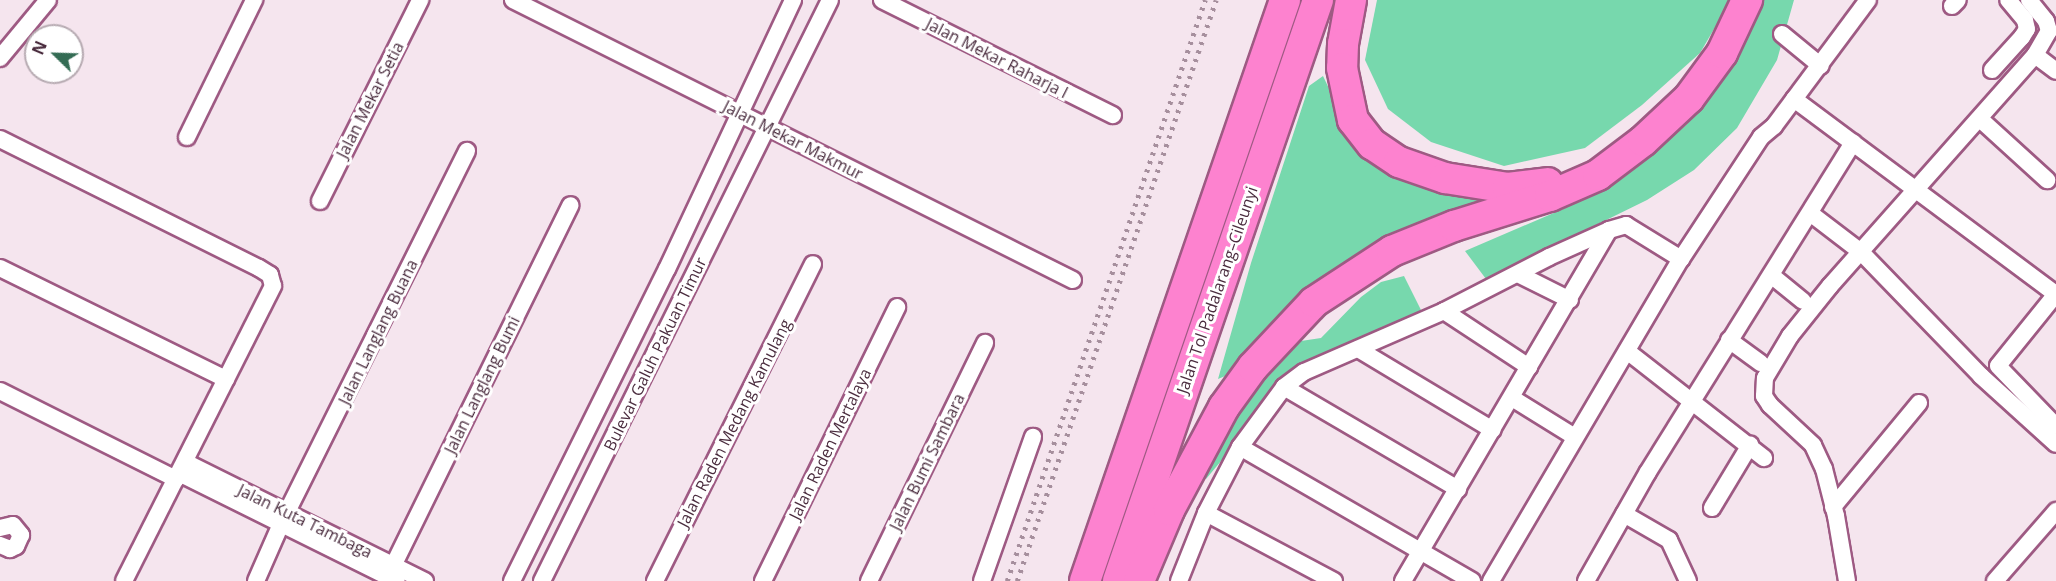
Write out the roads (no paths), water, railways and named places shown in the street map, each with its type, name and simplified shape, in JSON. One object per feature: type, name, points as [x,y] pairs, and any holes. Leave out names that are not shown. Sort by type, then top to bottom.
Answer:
[{"type":"highway","points":[[1219,186],[1249,42],[1262,0]]},
{"type":"highway","name":"Jalan Tol Padalarang–Cileunyi","points":[[1085,581],[1219,186],[1285,0]]},
{"type":"highway","name":"Jalan Tol Padalarang–Cileunyi","points":[[1118,581],[1318,0]]},
{"type":"highway","points":[[1352,0],[1343,56],[1347,100],[1353,120],[1364,135],[1398,162],[1445,178],[1508,188],[1543,184],[1627,153]]},
{"type":"highway","points":[[1139,581],[1169,510],[1224,407],[1253,367],[1314,302],[1392,251],[1454,226],[1550,196],[1598,175],[1627,153],[1689,98],[1722,53],[1747,0]]},
{"type":"street","points":[[0,58],[48,0]]},
{"type":"street","points":[[186,137],[254,0]]},
{"type":"street","name":"Jalan Mekar Setia","points":[[320,201],[420,0]]},
{"type":"street","name":"Jalan Mekar Makmur","points":[[513,0],[1073,280]]},
{"type":"street","points":[[740,114],[793,0]]},
{"type":"street","name":"Bulevar Galuh Pakuan Timur","points":[[542,581],[830,0]]},
{"type":"street","name":"Jalan Mekar Raharja I","points":[[882,0],[1113,115]]},
{"type":"street","points":[[1992,70],[2022,38],[2027,29],[2025,20],[2008,0]]},
{"type":"street","points":[[1845,580],[1824,469],[1813,446],[1770,405],[1763,388],[1770,367],[1790,336],[1913,190],[1980,119],[2035,55],[2049,31],[2051,16],[2029,0]]},
{"type":"street","points":[[1491,581],[1681,259],[1761,137],[1774,126],[1821,66],[1865,2]]},
{"type":"street","points":[[1782,34],[1821,66]]},
{"type":"street","points":[[2035,55],[2056,71]]},
{"type":"street","points":[[1794,99],[1913,190],[2056,294],[1998,366],[2053,418]]},
{"type":"street","name":"Bulevar Galuh Pakuan Timur","points":[[518,579],[740,114]]},
{"type":"street","points":[[1980,119],[2048,180]]},
{"type":"street","points":[[0,139],[270,274],[273,286],[124,581]]},
{"type":"street","points":[[1586,581],[1644,479],[1853,143]]},
{"type":"street","name":"Jalan Langlang Buana","points":[[256,581],[284,519],[467,151]]},
{"type":"street","name":"Jalan Langlang Bumi","points":[[395,573],[571,205]]},
{"type":"street","points":[[1810,213],[1861,252],[1981,376],[2056,444]]},
{"type":"street","points":[[1183,579],[1206,513],[1240,447],[1284,387],[1304,372],[1444,311],[1610,230],[1626,225],[1681,259]]},
{"type":"street","points":[[1403,581],[1610,230]]},
{"type":"street","name":"Jalan Raden Medang Kamulang","points":[[655,581],[813,264]]},
{"type":"street","points":[[0,268],[226,379]]},
{"type":"street","points":[[667,269],[692,281]]},
{"type":"street","points":[[1518,274],[1570,300]]},
{"type":"street","points":[[1771,275],[1803,301]]},
{"type":"street","name":"Jalan Raden Mertalaya","points":[[763,581],[897,307]]},
{"type":"street","points":[[1444,311],[1529,367]]},
{"type":"street","points":[[1729,340],[1761,363]]},
{"type":"street","name":"Jalan Bumi Sambara","points":[[869,581],[985,343]]},
{"type":"street","points":[[1358,349],[1493,430]]},
{"type":"street","points":[[1627,351],[1693,400],[1764,458]]},
{"type":"street","points":[[1284,387],[1458,489]]},
{"type":"street","name":"Jalan Kuta Tambaga","points":[[0,391],[180,471],[395,573],[425,581]]},
{"type":"street","points":[[1512,398],[1575,437]]},
{"type":"street","points":[[1833,507],[1919,403]]},
{"type":"street","points":[[982,581],[1033,437]]},
{"type":"street","points":[[1712,508],[1750,445]]},
{"type":"street","points":[[1240,447],[1473,581]]},
{"type":"street","points":[[1995,581],[2056,511]]},
{"type":"street","points":[[1206,513],[1334,581]]},
{"type":"street","points":[[1624,514],[1669,540],[1677,554],[1682,578]]},
{"type":"street","points":[[0,528],[13,525],[21,535],[16,546],[10,549],[0,545]]},
{"type":"railway","points":[[1007,581],[1205,0]]},
{"type":"railway","points":[[1017,581],[1216,0]]}]
